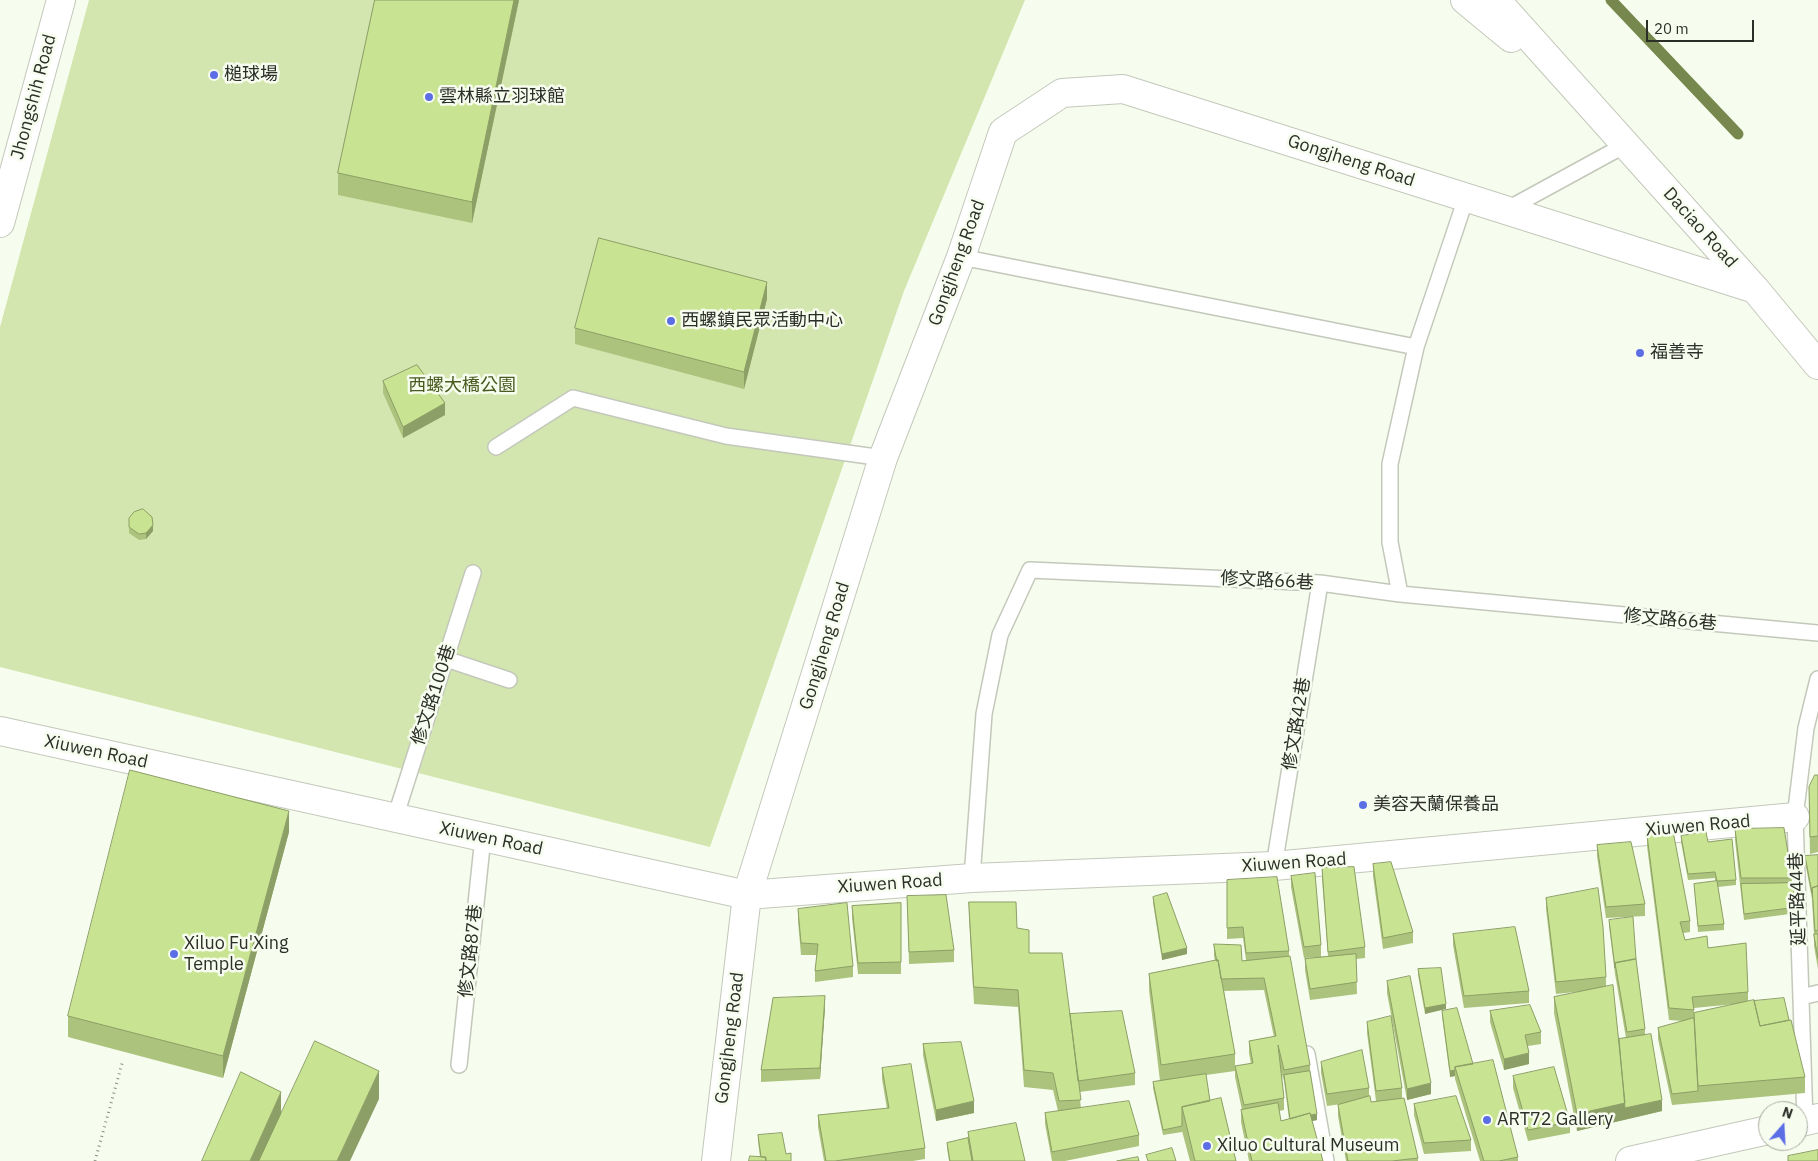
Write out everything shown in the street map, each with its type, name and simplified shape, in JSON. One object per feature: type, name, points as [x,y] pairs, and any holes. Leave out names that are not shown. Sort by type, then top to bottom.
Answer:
[{"type":"street","name":"Jhongshih Road","points":[[0,223],[61,0]]},
{"type":"street","name":"Daciao Road","points":[[1465,0],[1578,93]]},
{"type":"street","name":"Daciao Road","points":[[1496,0],[1755,289],[1818,365]]},
{"type":"street","name":"Gongjheng Road","points":[[716,1161],[747,895],[883,458],[961,257],[1002,132],[1062,93],[1123,89],[1755,289]]},
{"type":"street","name":"Xiuwen Road","points":[[0,731],[747,895],[972,878],[1276,875],[1795,817]]},
{"type":"street","points":[[1630,1161],[1758,1132]]},
{"type":"lane","points":[[1504,210],[1625,145]]},
{"type":"lane","points":[[1400,594],[1390,542],[1390,464],[1416,347],[1466,198]]},
{"type":"lane","points":[[961,257],[1416,347]]},
{"type":"lane","points":[[496,447],[573,398],[726,436],[883,458]]},
{"type":"lane","name":"修文路66巷","points":[[972,878],[984,714],[1000,635],[1030,570],[1320,583],[1400,594],[1818,634]]},
{"type":"lane","name":"修文路100巷","points":[[395,818],[473,573]]},
{"type":"lane","name":"修文路42巷","points":[[1276,875],[1320,583]]},
{"type":"lane","points":[[446,659],[509,680]]},
{"type":"lane","name":"延平路44巷","points":[[1806,1101],[1795,817],[1806,728],[1818,679]]},
{"type":"lane","name":"修文路87巷","points":[[459,1065],[484,837]]},
{"type":"lane","points":[[1802,997],[1818,993]]},
{"type":"lane","points":[[1304,1037],[1326,1161]]},
{"type":"path","points":[[95,1161],[123,1060]]},
{"type":"green space","name":"西螺大橋公園","points":[[89,0],[1025,0],[904,291],[710,847],[0,667],[0,327]]},
{"type":"building","name":"雲林縣立羽球館","points":[[375,0],[514,0],[472,202],[338,173]]},
{"type":"building","name":"西螺鎮民眾活動中心","points":[[599,238],[767,282],[744,372],[575,328]]},
{"type":"building","points":[[417,365],[445,403],[403,427],[383,381]]},
{"type":"building","points":[[143,509],[152,517],[153,525],[146,533],[139,534],[129,527],[129,518],[134,512]]},
{"type":"building","name":"Xiluo Fu'Xing Temple","points":[[130,770],[289,811],[223,1056],[68,1016]]},
{"type":"building","points":[[1815,775],[1818,775],[1818,836],[1810,837],[1809,787]]},
{"type":"building","points":[[1784,828],[1792,878],[1741,878],[1735,829]]},
{"type":"building","points":[[1673,831],[1690,921],[1680,922],[1685,940],[1707,936],[1708,948],[1746,943],[1748,992],[1692,997],[1694,1010],[1669,1008],[1647,835]]},
{"type":"building","points":[[1706,832],[1708,842],[1732,839],[1736,880],[1717,881],[1715,872],[1688,874],[1681,836]]},
{"type":"building","points":[[1631,842],[1645,904],[1606,907],[1597,845]]},
{"type":"building","points":[[1818,855],[1818,886],[1812,888],[1812,893],[1805,856]]},
{"type":"building","points":[[1391,862],[1413,932],[1383,938],[1373,864]]},
{"type":"building","points":[[1354,867],[1365,947],[1328,952],[1322,868]]},
{"type":"building","points":[[1315,873],[1321,945],[1304,947],[1291,876]]},
{"type":"building","points":[[1277,877],[1289,951],[1246,953],[1243,927],[1227,928],[1227,880]]},
{"type":"building","points":[[1717,881],[1724,924],[1698,926],[1694,884]]},
{"type":"building","points":[[1792,883],[1797,907],[1744,914],[1741,884]]},
{"type":"building","points":[[1818,886],[1818,930],[1815,931],[1812,888]]},
{"type":"building","points":[[1598,888],[1606,977],[1556,982],[1546,898]]},
{"type":"building","points":[[1167,893],[1187,948],[1162,954],[1153,897]]},
{"type":"building","points":[[946,895],[954,950],[909,952],[907,896]]},
{"type":"building","points":[[969,902],[1016,902],[1017,928],[1029,930],[1029,953],[1062,953],[1081,1100],[1059,1101],[1053,1073],[1024,1070],[1018,990],[974,987]]},
{"type":"building","points":[[847,903],[853,966],[815,971],[818,944],[801,943],[798,909]]},
{"type":"building","points":[[901,903],[901,962],[858,963],[852,906]]},
{"type":"building","points":[[1633,917],[1636,959],[1615,963],[1615,968],[1609,920]]},
{"type":"building","points":[[1515,927],[1529,991],[1464,996],[1453,934]]},
{"type":"building","points":[[1814,934],[1818,934],[1818,958]]},
{"type":"building","points":[[1214,944],[1241,945],[1242,961],[1290,956],[1310,1065],[1284,1070],[1278,1045],[1284,1098],[1244,1105],[1235,1066],[1253,1063],[1249,1041],[1276,1036],[1264,978],[1221,979]]},
{"type":"building","points":[[1356,954],[1357,982],[1310,989],[1305,959]]},
{"type":"building","points":[[1636,959],[1645,1029],[1627,1032],[1615,963]]},
{"type":"building","points":[[1218,960],[1235,1054],[1161,1065],[1149,974]]},
{"type":"building","points":[[1441,968],[1446,1004],[1425,1008],[1418,969]]},
{"type":"building","points":[[1410,976],[1431,1083],[1407,1089],[1387,981]]},
{"type":"building","points":[[1613,985],[1625,1103],[1577,1114],[1554,997]]},
{"type":"building","points":[[825,996],[820,1068],[761,1070],[773,998]]},
{"type":"building","points":[[1784,998],[1789,1020],[1760,1026],[1754,1001]]},
{"type":"building","points":[[1754,1000],[1760,1026],[1791,1020],[1805,1077],[1698,1086],[1694,1013]]},
{"type":"building","points":[[1530,1005],[1541,1032],[1525,1035],[1529,1053],[1504,1059],[1490,1011]]},
{"type":"building","points":[[1457,1008],[1473,1064],[1455,1067],[1455,1070],[1450,1071],[1442,1011]]},
{"type":"building","points":[[1122,1011],[1135,1073],[1078,1081],[1070,1014]]},
{"type":"building","points":[[1391,1016],[1402,1088],[1376,1091],[1367,1022]]},
{"type":"building","points":[[1694,1018],[1698,1091],[1672,1094],[1658,1028]]},
{"type":"building","points":[[1651,1034],[1662,1100],[1625,1108],[1619,1039]]},
{"type":"building","points":[[315,1041],[379,1071],[337,1161],[259,1161]]},
{"type":"building","points":[[961,1042],[974,1101],[936,1110],[923,1044]]},
{"type":"building","points":[[1362,1050],[1369,1088],[1327,1094],[1321,1062]]},
{"type":"building","name":"ART72 Gallery","points":[[1493,1060],[1518,1157],[1499,1161],[1484,1161],[1455,1067]]},
{"type":"building","points":[[911,1064],[925,1148],[826,1161],[818,1115],[889,1108],[882,1068]]},
{"type":"building","points":[[1554,1067],[1570,1122],[1528,1130],[1513,1076]]},
{"type":"building","points":[[1310,1071],[1317,1114],[1311,1115],[1310,1113],[1290,1119],[1284,1075]]},
{"type":"building","points":[[241,1072],[281,1092],[250,1161],[202,1161]]},
{"type":"building","points":[[1206,1074],[1210,1101],[1182,1107],[1182,1126],[1163,1130],[1153,1082]]},
{"type":"building","points":[[1370,1096],[1371,1102],[1404,1098],[1418,1158],[1392,1161],[1348,1161],[1338,1105]]},
{"type":"building","points":[[1456,1096],[1471,1140],[1424,1143],[1414,1104]]},
{"type":"building","points":[[1221,1098],[1236,1161],[1195,1161],[1182,1107]]},
{"type":"building","points":[[1129,1101],[1139,1135],[1052,1152],[1045,1113]]},
{"type":"building","points":[[1278,1103],[1281,1121],[1310,1113],[1323,1161],[1252,1161],[1241,1110]]},
{"type":"building","points":[[1016,1123],[1025,1161],[973,1161],[968,1132]]},
{"type":"building","points":[[782,1133],[786,1154],[791,1153],[791,1161],[766,1161],[766,1157],[761,1157],[758,1135]]},
{"type":"building","points":[[968,1138],[972,1161],[950,1161],[947,1143]]},
{"type":"building","points":[[1172,1148],[1176,1161],[1148,1161],[1146,1155]]},
{"type":"building","points":[[1818,1150],[1818,1161],[1788,1161],[1788,1156]]},
{"type":"building","points":[[750,1156],[765,1157],[766,1161],[749,1161]]},
{"type":"building","points":[[1138,1157],[1139,1161],[1117,1161]]},
{"type":"waterway","points":[[1611,0],[1738,134]]},
{"type":"place","name":"槌球場","points":[[214,75]]},
{"type":"place","name":"雲林縣立羽球館","points":[[429,97]]},
{"type":"place","name":"西螺鎮民眾活動中心","points":[[671,321]]},
{"type":"place","name":"福善寺","points":[[1640,353]]},
{"type":"place","name":"美容天蘭保養品","points":[[1363,805]]},
{"type":"place","name":"Xiluo Fu'Xing Temple","points":[[174,954]]},
{"type":"place","name":"ART72 Gallery","points":[[1487,1120]]},
{"type":"place","name":"Xiluo Cultural Museum","points":[[1207,1146]]}]
